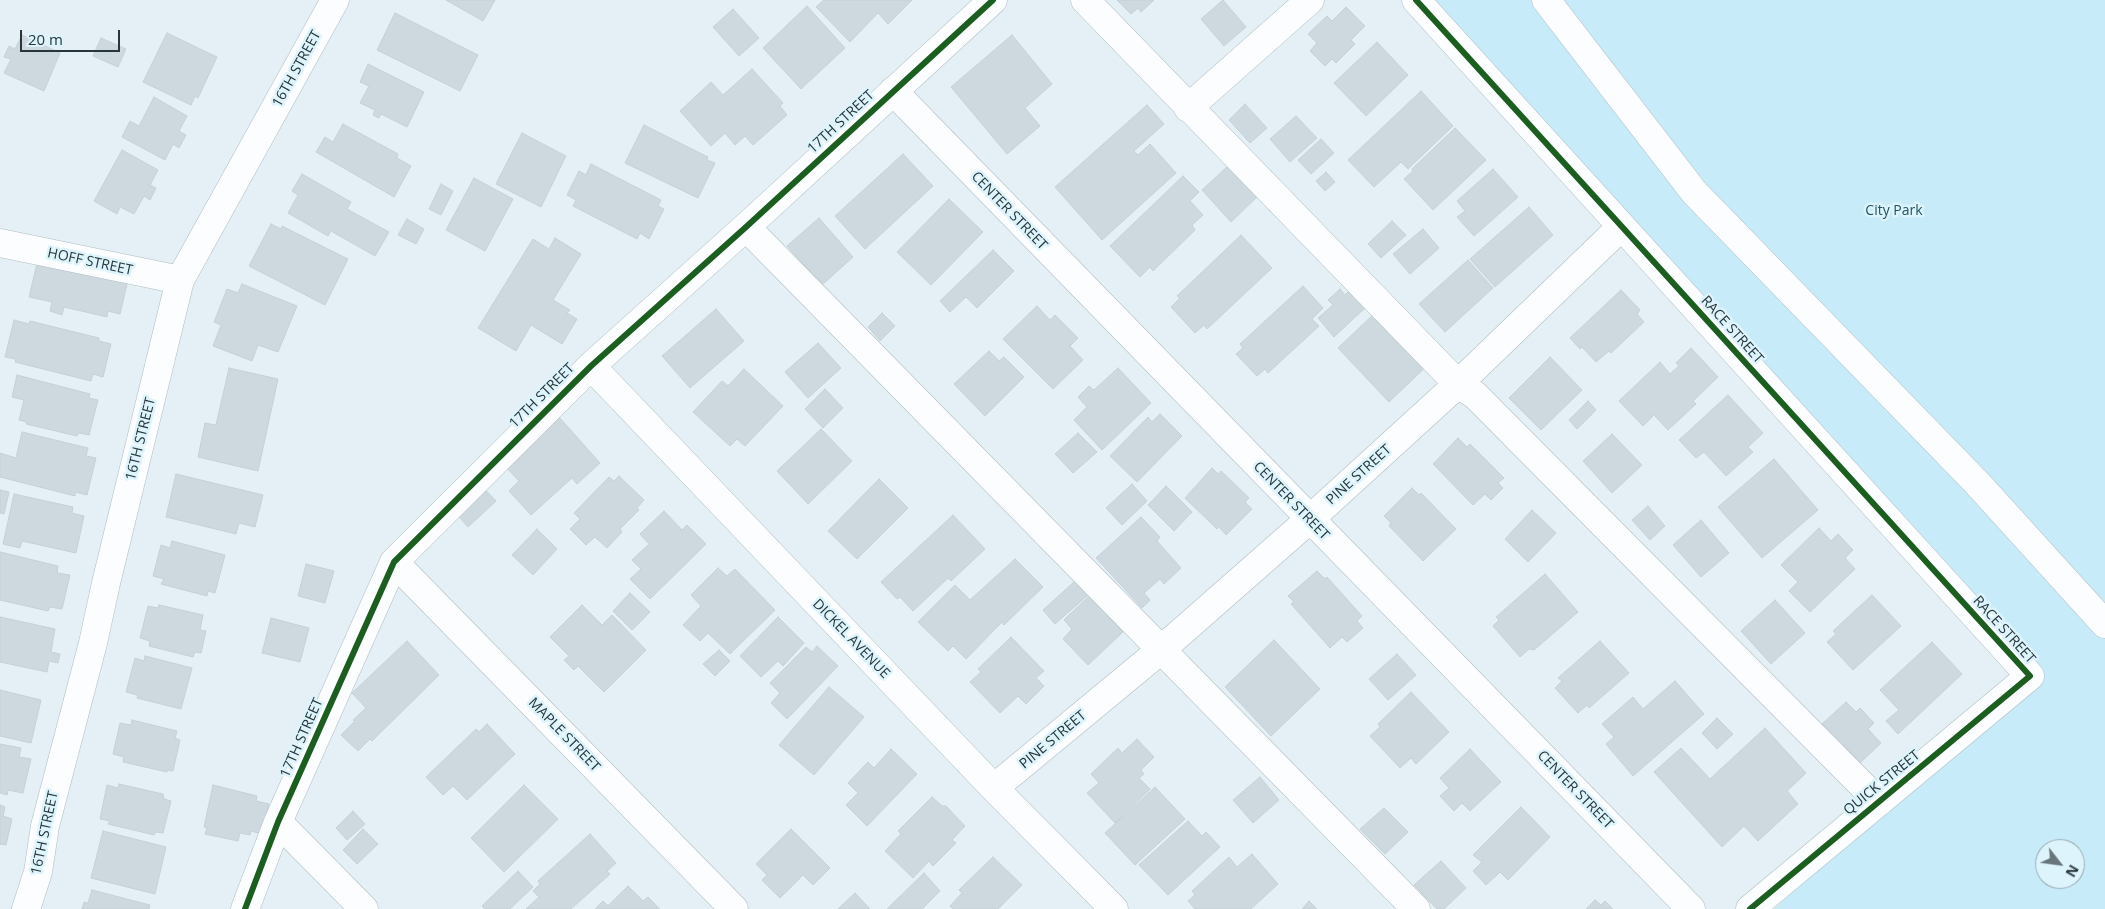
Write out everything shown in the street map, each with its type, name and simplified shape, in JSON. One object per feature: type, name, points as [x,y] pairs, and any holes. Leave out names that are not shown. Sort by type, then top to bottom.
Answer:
[{"type":"street","name":"16TH STREET","points":[[26,909],[38,872],[45,826],[93,643],[180,280],[335,0]]},
{"type":"street","name":"17TH STREET","points":[[245,909],[278,822],[394,562],[591,366],[746,228],[994,0]]},
{"type":"street","points":[[1085,0],[1458,384],[1475,395],[1879,802]]},
{"type":"street","points":[[1188,108],[1310,0]]},
{"type":"street","name":"RACE STREET","points":[[1416,0],[2030,676]]},
{"type":"street","points":[[1546,0],[1694,192],[1977,483],[2105,624]]},
{"type":"street","name":"CENTER STREET","points":[[892,92],[1691,909]]},
{"type":"street","name":"PINE STREET","points":[[994,788],[1162,649],[1310,519],[1458,384],[1621,227]]},
{"type":"street","points":[[746,228],[1416,909]]},
{"type":"street","name":"HOFF STREET","points":[[0,243],[180,280]]},
{"type":"street","name":"DICKEL AVENUE","points":[[591,366],[994,788],[1114,909]]},
{"type":"street","name":"MAPLE STREET","points":[[394,562],[734,909]]},
{"type":"street","name":"QUICK STREET","points":[[1750,909],[2030,676]]},
{"type":"street","points":[[278,822],[364,909]]},
{"type":"green space","name":"City Park","points":[[1416,0],[2105,0],[2105,909],[1774,909],[2030,676]]},
{"type":"building","points":[[446,0],[495,0],[483,21]]},
{"type":"building","points":[[824,0],[912,0],[888,24],[878,13],[850,42],[816,7]]},
{"type":"building","points":[[1117,0],[1154,0],[1141,12],[1138,8],[1131,14]]},
{"type":"building","points":[[1223,0],[1246,27],[1224,46],[1201,19]]},
{"type":"building","points":[[807,6],[845,48],[801,89],[763,48]]},
{"type":"building","points":[[1346,7],[1365,26],[1351,40],[1355,44],[1336,63],[1332,59],[1325,66],[1310,51],[1317,43],[1308,34],[1327,16],[1332,21]]},
{"type":"building","points":[[733,9],[759,38],[739,56],[713,27]]},
{"type":"building","points":[[395,13],[478,55],[460,91],[377,50]]},
{"type":"building","points":[[167,33],[217,57],[198,98],[195,96],[191,105],[143,82]]},
{"type":"building","points":[[22,35],[60,53],[44,91],[4,73],[11,59],[4,57],[9,46],[15,49]]},
{"type":"building","points":[[1012,35],[1052,84],[1025,108],[1040,126],[1007,154],[951,87]]},
{"type":"building","points":[[101,38],[126,49],[118,67],[93,56]]},
{"type":"building","points":[[1377,42],[1408,75],[1366,116],[1334,83]]},
{"type":"building","points":[[368,64],[424,92],[407,127],[381,114],[379,118],[373,115],[375,110],[360,103],[369,86],[360,82]]},
{"type":"building","points":[[752,69],[783,103],[780,106],[787,115],[753,145],[745,136],[735,145],[725,133],[711,146],[680,111],[711,82],[723,95]]},
{"type":"building","points":[[1421,91],[1453,126],[1408,169],[1401,162],[1374,187],[1348,160]]},
{"type":"building","points":[[154,97],[187,116],[179,131],[186,135],[179,148],[173,144],[165,160],[122,137],[130,121],[139,126]]},
{"type":"building","points":[[1245,104],[1267,128],[1250,143],[1229,120]]},
{"type":"building","points":[[1147,105],[1164,124],[1134,151],[1138,155],[1150,144],[1176,173],[1102,240],[1055,187]]},
{"type":"building","points":[[1296,116],[1317,138],[1290,162],[1270,139]]},
{"type":"building","points":[[343,124],[398,154],[397,158],[411,166],[394,197],[316,152],[325,137],[333,142]]},
{"type":"building","points":[[644,125],[708,157],[707,160],[715,163],[698,198],[625,163]]},
{"type":"building","points":[[1455,128],[1486,160],[1433,210],[1404,179]]},
{"type":"building","points":[[522,133],[566,156],[541,207],[496,184]]},
{"type":"building","points":[[1321,139],[1334,153],[1311,174],[1298,160]]},
{"type":"building","points":[[122,150],[158,170],[150,185],[156,188],[150,200],[144,196],[134,214],[120,207],[117,214],[94,201]]},
{"type":"building","points":[[903,154],[933,186],[865,249],[835,216]]},
{"type":"building","points":[[591,164],[661,200],[658,206],[664,209],[649,239],[640,233],[637,239],[573,206],[576,200],[567,195],[579,171],[586,175]]},
{"type":"building","points":[[1229,165],[1258,196],[1231,222],[1202,190]]},
{"type":"building","points":[[1493,169],[1518,197],[1474,236],[1457,217],[1465,211],[1457,201]]},
{"type":"building","points":[[1326,172],[1335,182],[1325,191],[1316,181]]},
{"type":"building","points":[[302,174],[351,202],[347,209],[389,232],[375,256],[331,231],[328,236],[288,213],[298,195],[292,191]]},
{"type":"building","points":[[1183,176],[1199,192],[1190,201],[1203,215],[1192,225],[1195,230],[1153,271],[1150,267],[1140,277],[1110,246]]},
{"type":"building","points":[[474,178],[513,199],[485,251],[446,230]]},
{"type":"building","points":[[441,184],[453,191],[441,215],[429,209]]},
{"type":"building","points":[[949,199],[983,232],[931,285],[897,252]]},
{"type":"building","points":[[1529,207],[1553,235],[1495,287],[1470,259]]},
{"type":"building","points":[[819,218],[853,257],[822,285],[787,246]]},
{"type":"building","points":[[407,219],[424,229],[416,244],[398,235]]},
{"type":"building","points":[[1392,221],[1406,235],[1381,258],[1368,244]]},
{"type":"building","points":[[271,224],[281,229],[282,226],[348,259],[325,305],[249,266]]},
{"type":"building","points":[[1423,229],[1439,248],[1410,274],[1393,254]]},
{"type":"building","points":[[1241,235],[1272,268],[1207,329],[1204,325],[1195,333],[1171,307],[1180,298],[1177,296]]},
{"type":"building","points":[[555,238],[581,254],[553,300],[570,310],[567,313],[577,319],[562,344],[531,325],[516,351],[478,328],[533,239],[549,249]]},
{"type":"building","points":[[993,250],[1014,271],[977,308],[966,297],[950,312],[940,301]]},
{"type":"building","points":[[38,259],[128,280],[120,314],[108,311],[107,317],[64,307],[62,315],[50,311],[52,302],[29,297]]},
{"type":"building","points":[[1468,260],[1493,288],[1445,332],[1419,304]]},
{"type":"building","points":[[242,284],[297,306],[278,352],[258,345],[252,361],[213,346],[221,325],[214,322],[227,289],[238,293]]},
{"type":"building","points":[[1303,286],[1323,308],[1312,319],[1319,326],[1268,373],[1265,369],[1257,376],[1236,354],[1243,348],[1240,344]]},
{"type":"building","points":[[1340,289],[1345,295],[1349,291],[1365,308],[1334,337],[1318,318],[1333,305],[1328,300]]},
{"type":"building","points":[[1621,290],[1640,310],[1637,314],[1644,322],[1611,353],[1609,351],[1596,362],[1582,347],[1580,349],[1570,338]]},
{"type":"building","points":[[1037,306],[1050,320],[1055,315],[1078,338],[1070,346],[1083,360],[1053,389],[1003,339]]},
{"type":"building","points":[[716,309],[744,341],[690,388],[662,356]]},
{"type":"building","points":[[882,313],[895,326],[880,341],[868,327]]},
{"type":"building","points":[[1375,313],[1430,363],[1389,402],[1338,348]]},
{"type":"building","points":[[14,320],[29,324],[30,321],[99,338],[99,341],[111,344],[103,377],[93,374],[91,381],[15,362],[16,359],[5,357]]},
{"type":"building","points":[[818,343],[841,368],[808,398],[785,372]]},
{"type":"building","points":[[1691,348],[1718,377],[1693,401],[1696,404],[1668,430],[1654,415],[1643,426],[1619,401],[1660,362],[1670,374],[1679,366],[1676,363]]},
{"type":"building","points":[[989,351],[999,361],[1004,357],[1024,377],[985,416],[954,384]]},
{"type":"building","points":[[1550,357],[1582,390],[1541,430],[1509,398]]},
{"type":"building","points":[[229,368],[278,379],[258,471],[198,457],[205,423],[216,425]]},
{"type":"building","points":[[1118,368],[1151,403],[1102,450],[1074,420],[1087,407],[1078,397],[1089,386],[1094,390]]},
{"type":"building","points":[[744,369],[783,406],[745,446],[737,439],[730,446],[693,412],[722,381],[728,386]]},
{"type":"building","points":[[17,375],[90,394],[89,398],[98,400],[89,435],[79,433],[77,436],[26,424],[27,422],[19,420],[24,400],[12,397]]},
{"type":"building","points":[[825,389],[843,408],[823,428],[805,409]]},
{"type":"building","points":[[1728,395],[1763,433],[1748,447],[1753,452],[1726,476],[1704,452],[1696,458],[1679,440]]},
{"type":"building","points":[[1588,401],[1596,410],[1577,429],[1569,420]]},
{"type":"building","points":[[1160,414],[1182,436],[1137,482],[1110,456],[1148,417],[1152,422]]},
{"type":"building","points":[[559,417],[600,463],[577,484],[572,478],[531,515],[509,491],[519,481],[505,466]]},
{"type":"building","points":[[821,429],[852,461],[808,504],[777,471]]},
{"type":"building","points":[[22,432],[88,448],[86,456],[96,458],[87,495],[75,492],[75,496],[0,477],[0,453],[16,458]]},
{"type":"building","points":[[1078,433],[1097,452],[1073,473],[1055,454]]},
{"type":"building","points":[[1612,434],[1642,465],[1612,493],[1583,461]]},
{"type":"building","points":[[1458,438],[1467,447],[1470,444],[1504,478],[1498,483],[1503,488],[1491,500],[1485,494],[1473,505],[1433,464]]},
{"type":"building","points":[[1774,459],[1818,510],[1762,558],[1718,507]]},
{"type":"building","points":[[1212,468],[1218,474],[1221,471],[1249,498],[1245,502],[1252,509],[1226,535],[1219,527],[1217,529],[1185,498]]},
{"type":"building","points":[[176,474],[263,495],[255,527],[239,523],[236,534],[166,517]]},
{"type":"building","points":[[619,476],[644,500],[637,508],[639,510],[620,529],[622,532],[607,548],[595,537],[586,545],[570,529],[580,519],[574,513],[609,477],[614,481]]},
{"type":"building","points":[[879,479],[908,508],[857,559],[828,531]]},
{"type":"building","points":[[479,483],[496,501],[468,527],[451,508]]},
{"type":"building","points":[[1132,484],[1147,501],[1122,525],[1106,508]]},
{"type":"building","points":[[1166,486],[1192,512],[1174,531],[1148,505]]},
{"type":"building","points":[[1412,488],[1419,495],[1421,493],[1456,529],[1423,561],[1389,526],[1391,523],[1384,516]]},
{"type":"building","points":[[0,490],[9,492],[4,514],[0,513]]},
{"type":"building","points":[[14,494],[73,507],[72,513],[84,516],[76,553],[22,541],[20,548],[3,544]]},
{"type":"building","points":[[1648,506],[1665,526],[1650,540],[1632,520]]},
{"type":"building","points":[[1532,510],[1556,533],[1528,562],[1505,539]]},
{"type":"building","points":[[664,511],[682,530],[687,525],[706,544],[650,599],[630,579],[641,569],[632,560],[649,544],[640,534]]},
{"type":"building","points":[[953,515],[985,549],[951,581],[948,578],[913,611],[900,597],[897,599],[881,582]]},
{"type":"building","points":[[1141,517],[1160,537],[1157,541],[1181,568],[1164,584],[1160,579],[1144,593],[1150,600],[1142,608],[1096,558]]},
{"type":"building","points":[[1701,520],[1729,553],[1701,577],[1673,545]]},
{"type":"building","points":[[1819,528],[1831,541],[1838,534],[1853,550],[1845,558],[1855,569],[1810,612],[1789,591],[1798,582],[1781,565]]},
{"type":"building","points":[[537,529],[557,549],[533,575],[512,555]]},
{"type":"building","points":[[172,541],[225,555],[215,593],[208,591],[207,596],[161,584],[164,579],[153,576],[161,545],[170,548]]},
{"type":"building","points":[[0,552],[58,566],[57,573],[70,575],[62,609],[50,607],[48,611],[0,600]]},
{"type":"building","points":[[1015,559],[1043,587],[1004,625],[1002,622],[966,659],[953,646],[948,651],[918,622],[955,585],[970,600]]},
{"type":"building","points":[[306,564],[334,571],[325,603],[298,596]]},
{"type":"building","points":[[718,568],[727,576],[735,569],[775,610],[730,654],[708,633],[700,641],[683,625],[701,606],[691,595]]},
{"type":"building","points":[[1317,571],[1325,579],[1327,577],[1362,616],[1357,621],[1363,628],[1347,642],[1342,637],[1330,648],[1291,604],[1294,602],[1288,596]]},
{"type":"building","points":[[1545,574],[1578,612],[1534,650],[1529,649],[1520,657],[1493,626],[1499,620],[1496,617]]},
{"type":"building","points":[[1075,581],[1088,595],[1055,624],[1043,610]]},
{"type":"building","points":[[630,593],[650,612],[632,630],[613,611]]},
{"type":"building","points":[[1872,595],[1901,626],[1853,670],[1827,642],[1836,634],[1833,631]]},
{"type":"building","points":[[1089,596],[1101,609],[1107,603],[1116,613],[1110,618],[1123,632],[1088,665],[1063,639],[1072,629],[1064,620]]},
{"type":"building","points":[[1775,600],[1805,633],[1771,664],[1741,631]]},
{"type":"building","points":[[159,605],[203,615],[200,630],[206,631],[201,653],[195,652],[193,657],[149,646],[150,641],[140,638],[148,606],[158,608]]},
{"type":"building","points":[[582,605],[602,625],[612,615],[646,650],[604,692],[578,666],[574,670],[564,660],[569,656],[550,637]]},
{"type":"building","points":[[0,617],[55,629],[51,652],[60,654],[58,663],[49,661],[47,672],[0,662]]},
{"type":"building","points":[[778,617],[804,643],[783,666],[778,661],[761,677],[740,656]]},
{"type":"building","points":[[271,618],[309,628],[300,662],[262,653]]},
{"type":"building","points":[[1011,637],[1044,671],[1036,678],[1044,686],[1026,704],[1018,696],[1000,713],[970,682],[981,672],[978,669]]},
{"type":"building","points":[[1274,640],[1320,689],[1271,736],[1225,687]]},
{"type":"building","points":[[407,641],[439,675],[372,741],[370,739],[358,751],[341,735],[366,708],[352,693]]},
{"type":"building","points":[[1600,641],[1629,673],[1589,708],[1587,705],[1578,713],[1555,688],[1562,681],[1558,678]]},
{"type":"building","points":[[1932,642],[1962,674],[1898,734],[1886,721],[1899,710],[1880,690]]},
{"type":"building","points":[[817,646],[838,666],[787,719],[771,703],[780,693],[770,683],[806,647],[812,652]]},
{"type":"building","points":[[719,650],[730,661],[715,676],[703,664]]},
{"type":"building","points":[[1397,654],[1416,675],[1388,700],[1369,679]]},
{"type":"building","points":[[145,656],[192,668],[181,709],[137,698],[138,695],[126,692],[135,658],[144,661]]},
{"type":"building","points":[[1675,681],[1704,714],[1633,776],[1606,744],[1614,737],[1602,724],[1633,697],[1643,709]]},
{"type":"building","points":[[829,687],[864,717],[814,775],[779,745]]},
{"type":"building","points":[[0,690],[41,700],[31,743],[0,736]]},
{"type":"building","points":[[1411,692],[1449,732],[1416,764],[1411,758],[1400,768],[1370,736],[1380,727],[1378,724]]},
{"type":"building","points":[[1846,702],[1856,712],[1860,708],[1874,723],[1868,729],[1881,743],[1859,764],[1822,724]]},
{"type":"building","points":[[1717,718],[1733,734],[1717,749],[1702,733]]},
{"type":"building","points":[[132,720],[177,731],[175,738],[180,740],[173,771],[167,770],[167,772],[123,762],[124,757],[113,754],[120,723],[131,725]]},
{"type":"building","points":[[487,724],[515,754],[467,800],[453,786],[443,795],[426,777],[476,729],[479,732]]},
{"type":"building","points":[[1765,728],[1806,773],[1787,791],[1798,804],[1758,841],[1744,826],[1722,847],[1654,772],[1681,748],[1710,779]]},
{"type":"building","points":[[1137,739],[1154,757],[1141,770],[1144,774],[1139,778],[1150,789],[1115,823],[1087,793],[1099,783],[1091,774],[1118,748],[1122,753]]},
{"type":"building","points":[[0,744],[21,748],[19,757],[31,759],[23,793],[8,790],[7,795],[0,793]]},
{"type":"building","points":[[891,749],[917,774],[867,826],[846,805],[858,793],[848,783],[868,762],[874,768]]},
{"type":"building","points":[[1470,749],[1501,782],[1470,811],[1462,803],[1454,811],[1440,796],[1449,788],[1440,778]]},
{"type":"building","points":[[1260,777],[1279,800],[1253,823],[1233,800]]},
{"type":"building","points":[[119,784],[163,794],[164,799],[171,801],[163,833],[156,832],[154,835],[108,824],[110,821],[100,819],[107,785],[118,788]]},
{"type":"building","points":[[213,785],[257,796],[256,801],[269,804],[262,834],[251,831],[250,835],[240,833],[238,841],[205,834],[207,828],[204,827]]},
{"type":"building","points":[[524,785],[558,819],[504,872],[471,838]]},
{"type":"building","points":[[1155,787],[1185,819],[1135,865],[1105,833]]},
{"type":"building","points":[[932,797],[942,806],[946,806],[965,826],[952,840],[956,843],[933,866],[929,861],[913,878],[885,851],[901,834],[898,831]]},
{"type":"building","points":[[0,805],[5,807],[3,816],[12,819],[6,845],[0,844]]},
{"type":"building","points":[[1521,807],[1550,837],[1508,880],[1500,872],[1486,885],[1473,871],[1482,862],[1473,855]]},
{"type":"building","points":[[1384,808],[1408,832],[1385,854],[1360,829]]},
{"type":"building","points":[[353,811],[365,824],[347,840],[336,828]]},
{"type":"building","points":[[1188,821],[1202,836],[1206,832],[1220,847],[1168,895],[1139,865]]},
{"type":"building","points":[[363,829],[378,844],[357,864],[343,850]]},
{"type":"building","points":[[791,829],[830,868],[813,885],[803,875],[780,898],[762,880],[767,875],[756,864]]},
{"type":"building","points":[[103,831],[166,847],[155,894],[91,878]]},
{"type":"building","points":[[590,834],[616,863],[607,871],[610,874],[571,909],[526,909],[539,897],[533,891],[540,884],[538,881]]},
{"type":"building","points":[[1252,854],[1278,884],[1251,909],[1195,909],[1188,901],[1195,895],[1192,891],[1229,857],[1237,867]]},
{"type":"building","points":[[993,857],[1022,885],[998,909],[953,909],[950,906],[962,893],[959,890]]},
{"type":"building","points":[[1441,861],[1466,888],[1444,909],[1437,909],[1414,885]]},
{"type":"building","points":[[518,871],[533,887],[510,909],[485,909],[482,906]]},
{"type":"building","points":[[924,873],[940,891],[922,909],[887,909]]},
{"type":"building","points":[[628,886],[643,901],[648,897],[660,909],[595,909],[603,901],[608,906]]},
{"type":"building","points":[[92,890],[150,905],[149,909],[82,909],[84,902],[88,903]]},
{"type":"building","points":[[855,893],[870,909],[838,909]]},
{"type":"building","points":[[1595,900],[1601,905],[1605,901],[1613,909],[1586,909]]},
{"type":"building","points":[[1309,901],[1317,909],[1302,909]]},
{"type":"cycle path","points":[[245,909],[278,822],[394,562],[591,366],[746,227],[993,0]]},
{"type":"cycle path","points":[[1416,0],[2030,676],[1750,909]]}]
